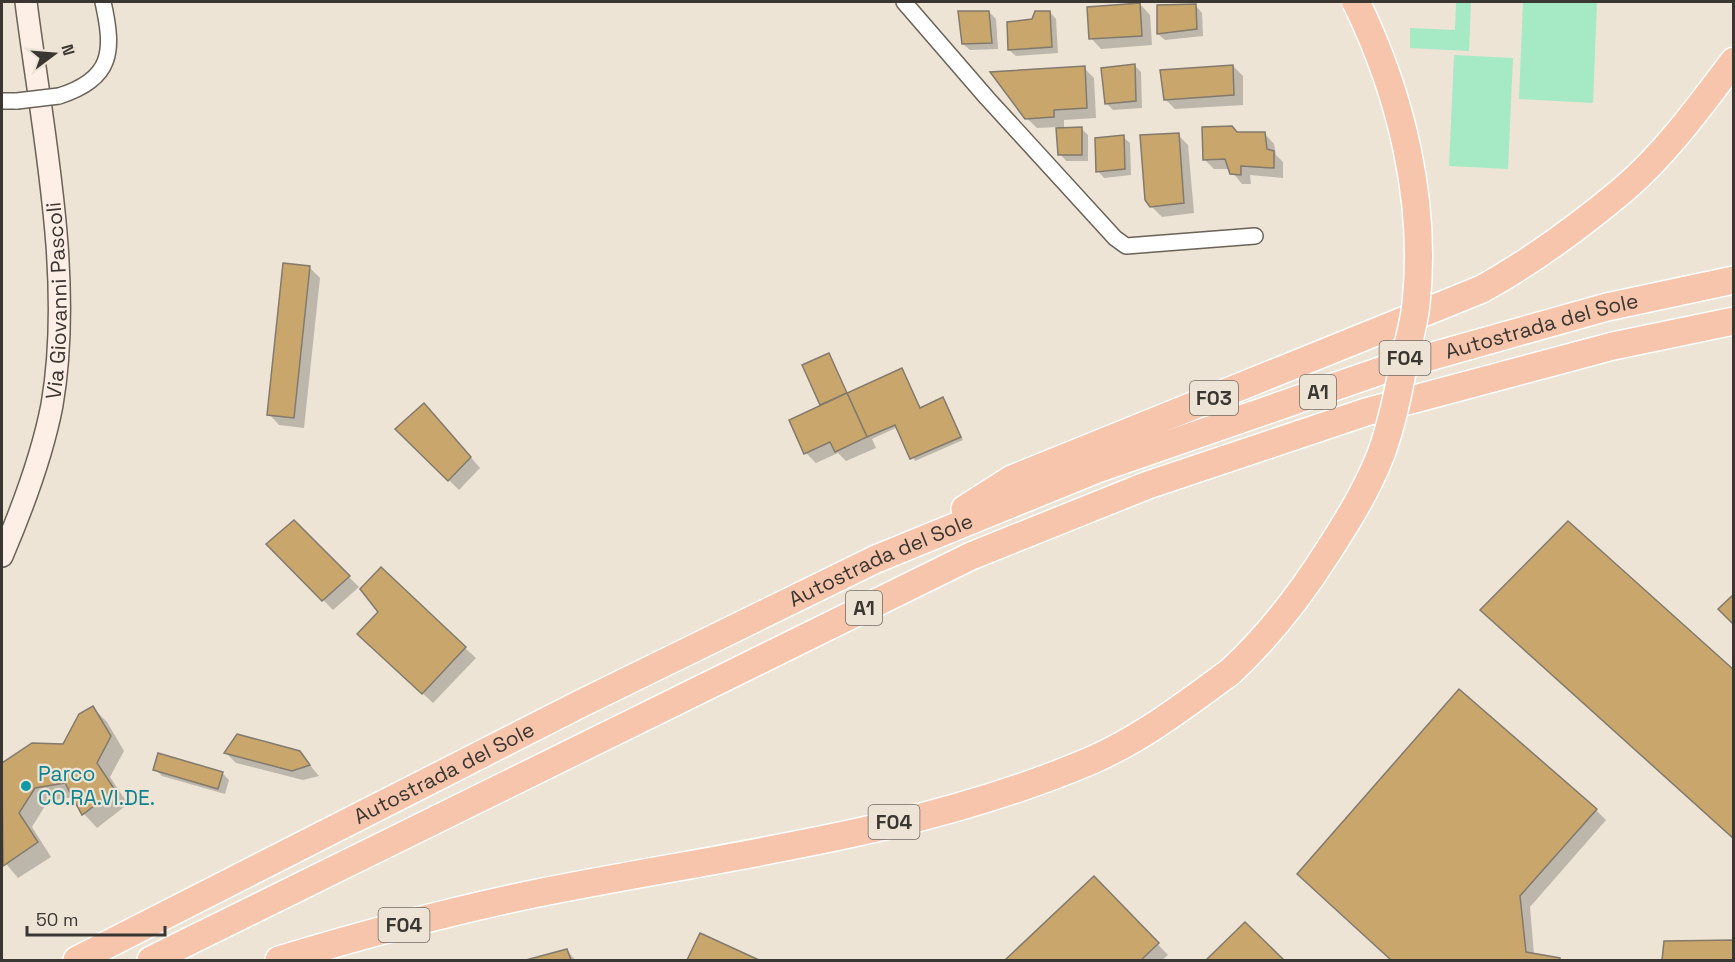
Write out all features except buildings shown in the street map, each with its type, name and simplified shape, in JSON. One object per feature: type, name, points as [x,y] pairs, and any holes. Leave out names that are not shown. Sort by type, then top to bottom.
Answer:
[{"type":"highway","name":"F04","points":[[279,960],[353,937],[531,894],[824,839],[992,796],[1090,761],[1137,737],[1230,672],[1256,648],[1303,591],[1356,508],[1380,456],[1394,415],[1416,304],[1417,225],[1408,151],[1392,89],[1356,2]]},
{"type":"highway","name":"F03","points":[[914,543],[1012,479],[1482,289],[1521,268],[1625,188],[1692,117],[1734,61]]},
{"type":"highway","name":"Autostrada del Sole","points":[[77,960],[582,703],[876,559],[914,543],[1097,469],[1383,370],[1607,307],[1734,280]]},
{"type":"highway","name":"Autostrada del Sole","points":[[151,960],[982,551],[1148,485],[1366,412],[1613,346],[1734,321]]},
{"type":"street","name":"Via Giovanni Pascoli","points":[[2,556],[27,497],[41,452],[52,405],[59,328],[56,235],[26,2]]},
{"type":"street","points":[[9,101],[59,96],[94,80],[102,69],[108,44],[103,2]]},
{"type":"street","points":[[904,2],[987,98],[1115,238],[1126,246],[1255,236]]},
{"type":"green space","points":[[1456,2],[1471,2],[1469,51],[1410,48],[1410,28],[1455,30]]},
{"type":"green space","points":[[1523,2],[1597,2],[1593,103],[1519,99]]},
{"type":"green space","points":[[1454,55],[1513,58],[1508,169],[1449,166]]},
{"type":"place","name":"Parco CO.RA.VI.DE.","points":[[26,786]]}]
